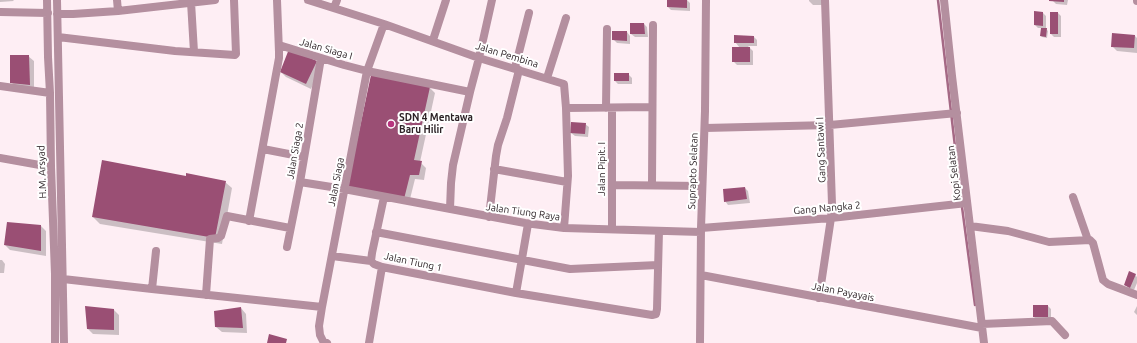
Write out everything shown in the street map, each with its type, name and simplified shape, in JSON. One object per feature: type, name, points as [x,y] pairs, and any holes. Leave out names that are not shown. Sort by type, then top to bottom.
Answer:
[{"type":"street","name":"H.M. Arsyad","points":[[47,0],[55,274],[55,343]]},
{"type":"street","name":"H.M. Arsyad","points":[[57,0],[64,343]]},
{"type":"street","points":[[117,0],[118,11]]},
{"type":"street","points":[[57,14],[118,11],[215,0]]},
{"type":"street","points":[[58,37],[175,51],[236,55],[234,0]]},
{"type":"street","points":[[249,220],[278,58],[279,45],[277,0]]},
{"type":"street","name":"Jalan Pembina","points":[[308,0],[336,4],[384,24],[433,40],[480,58],[564,84],[566,108],[567,182],[564,228]]},
{"type":"street","points":[[433,40],[446,0]]},
{"type":"street","points":[[450,209],[452,175],[470,92],[480,58],[492,0]]},
{"type":"street","name":"Suprapto Selatan","points":[[700,343],[702,186],[705,128],[706,0]]},
{"type":"street","name":"Gang Santawi I","points":[[819,298],[831,218],[833,188],[825,0]]},
{"type":"street","name":"Kopi Selatan","points":[[944,0],[952,76],[952,113],[961,204],[970,226],[980,327],[984,343]]},
{"type":"street","points":[[191,2],[194,52]]},
{"type":"street","points":[[0,12],[48,13]]},
{"type":"street","points":[[489,217],[498,145],[507,118],[529,13]]},
{"type":"street","points":[[547,78],[566,18]]},
{"type":"street","name":"Jalan Siaga","points":[[326,343],[322,341],[319,326],[322,307],[367,71],[384,24]]},
{"type":"street","points":[[652,185],[653,25]]},
{"type":"street","name":"Jalan Pipit. I","points":[[607,29],[612,229]]},
{"type":"street","name":"Jalan Siaga I","points":[[279,45],[367,71],[470,92]]},
{"type":"street","points":[[48,57],[58,56]]},
{"type":"street","name":"Jalan Siaga 2","points":[[287,248],[321,58]]},
{"type":"street","points":[[0,86],[50,93]]},
{"type":"street","points":[[566,108],[652,108]]},
{"type":"street","points":[[705,128],[830,125],[952,113]]},
{"type":"street","points":[[262,149],[304,156]]},
{"type":"street","points":[[0,158],[52,167]]},
{"type":"street","points":[[494,168],[567,182]]},
{"type":"street","name":"Jalan Tiung Raya","points":[[300,182],[528,224],[564,228],[659,231],[701,230]]},
{"type":"street","points":[[612,185],[702,186]]},
{"type":"street","name":"Jalan Tiung 1","points":[[384,197],[371,261],[382,267],[516,293],[656,314],[658,265]]},
{"type":"street","points":[[1073,197],[1088,240]]},
{"type":"street","name":"Gang Nangka 2","points":[[701,230],[961,204]]},
{"type":"street","points":[[206,295],[210,239],[221,236],[227,216],[290,228]]},
{"type":"street","points":[[516,293],[528,224]]},
{"type":"street","points":[[970,226],[1008,231],[1049,242],[1092,241],[1103,280],[1108,284],[1137,295]]},
{"type":"street","points":[[376,232],[521,260],[578,269],[658,265],[659,231]]},
{"type":"street","points":[[152,289],[156,250]]},
{"type":"street","points":[[332,256],[371,261]]},
{"type":"street","points":[[369,343],[382,267]]},
{"type":"street","name":"Jalan Payayais","points":[[701,275],[980,327],[1052,321],[1064,335]]},
{"type":"street","points":[[62,279],[322,307]]},
{"type":"building","points":[[667,0],[687,0],[687,8],[667,7]]},
{"type":"building","points":[[1064,0],[1064,2],[1049,1]]},
{"type":"building","points":[[1034,11],[1043,12],[1043,26],[1034,25]]},
{"type":"building","points":[[1050,12],[1058,12],[1058,34],[1050,34]]},
{"type":"building","points":[[630,23],[644,23],[645,34],[630,34]]},
{"type":"building","points":[[1041,28],[1047,28],[1046,37],[1040,36]]},
{"type":"building","points":[[612,31],[627,31],[627,41],[612,40]]},
{"type":"building","points":[[1112,33],[1135,35],[1134,48],[1111,47]]},
{"type":"building","points":[[734,35],[754,36],[754,43],[734,43]]},
{"type":"building","points":[[732,47],[750,47],[750,62],[732,62]]},
{"type":"building","points":[[289,49],[317,61],[306,84],[280,72]]},
{"type":"building","points":[[10,55],[29,55],[30,85],[10,83]]},
{"type":"building","points":[[614,73],[629,73],[629,81],[614,81]]},
{"type":"building","name":"SDN 4 Mentawa Baru Hilir","points":[[371,75],[430,87],[414,160],[422,161],[419,175],[410,175],[404,199],[347,188]]},
{"type":"building","points":[[571,122],[586,123],[585,134],[570,133]]},
{"type":"building","points":[[102,160],[186,176],[186,173],[226,181],[215,238],[92,217]]},
{"type":"building","points":[[745,187],[747,199],[724,202],[723,189]]},
{"type":"building","points":[[7,222],[41,225],[41,251],[4,245]]},
{"type":"building","points":[[1129,271],[1136,274],[1130,288],[1124,285]]},
{"type":"building","points":[[1033,305],[1048,305],[1048,317],[1033,317]]},
{"type":"building","points":[[85,306],[114,309],[114,330],[87,329]]},
{"type":"building","points":[[241,307],[243,328],[215,327],[214,311]]},
{"type":"building","points":[[269,334],[287,339],[286,343],[267,343]]},
{"type":"waterway","points":[[938,0],[975,305]]},
{"type":"place","name":"SDN 4 Mentawa Baru Hilir","points":[[391,124]]}]
